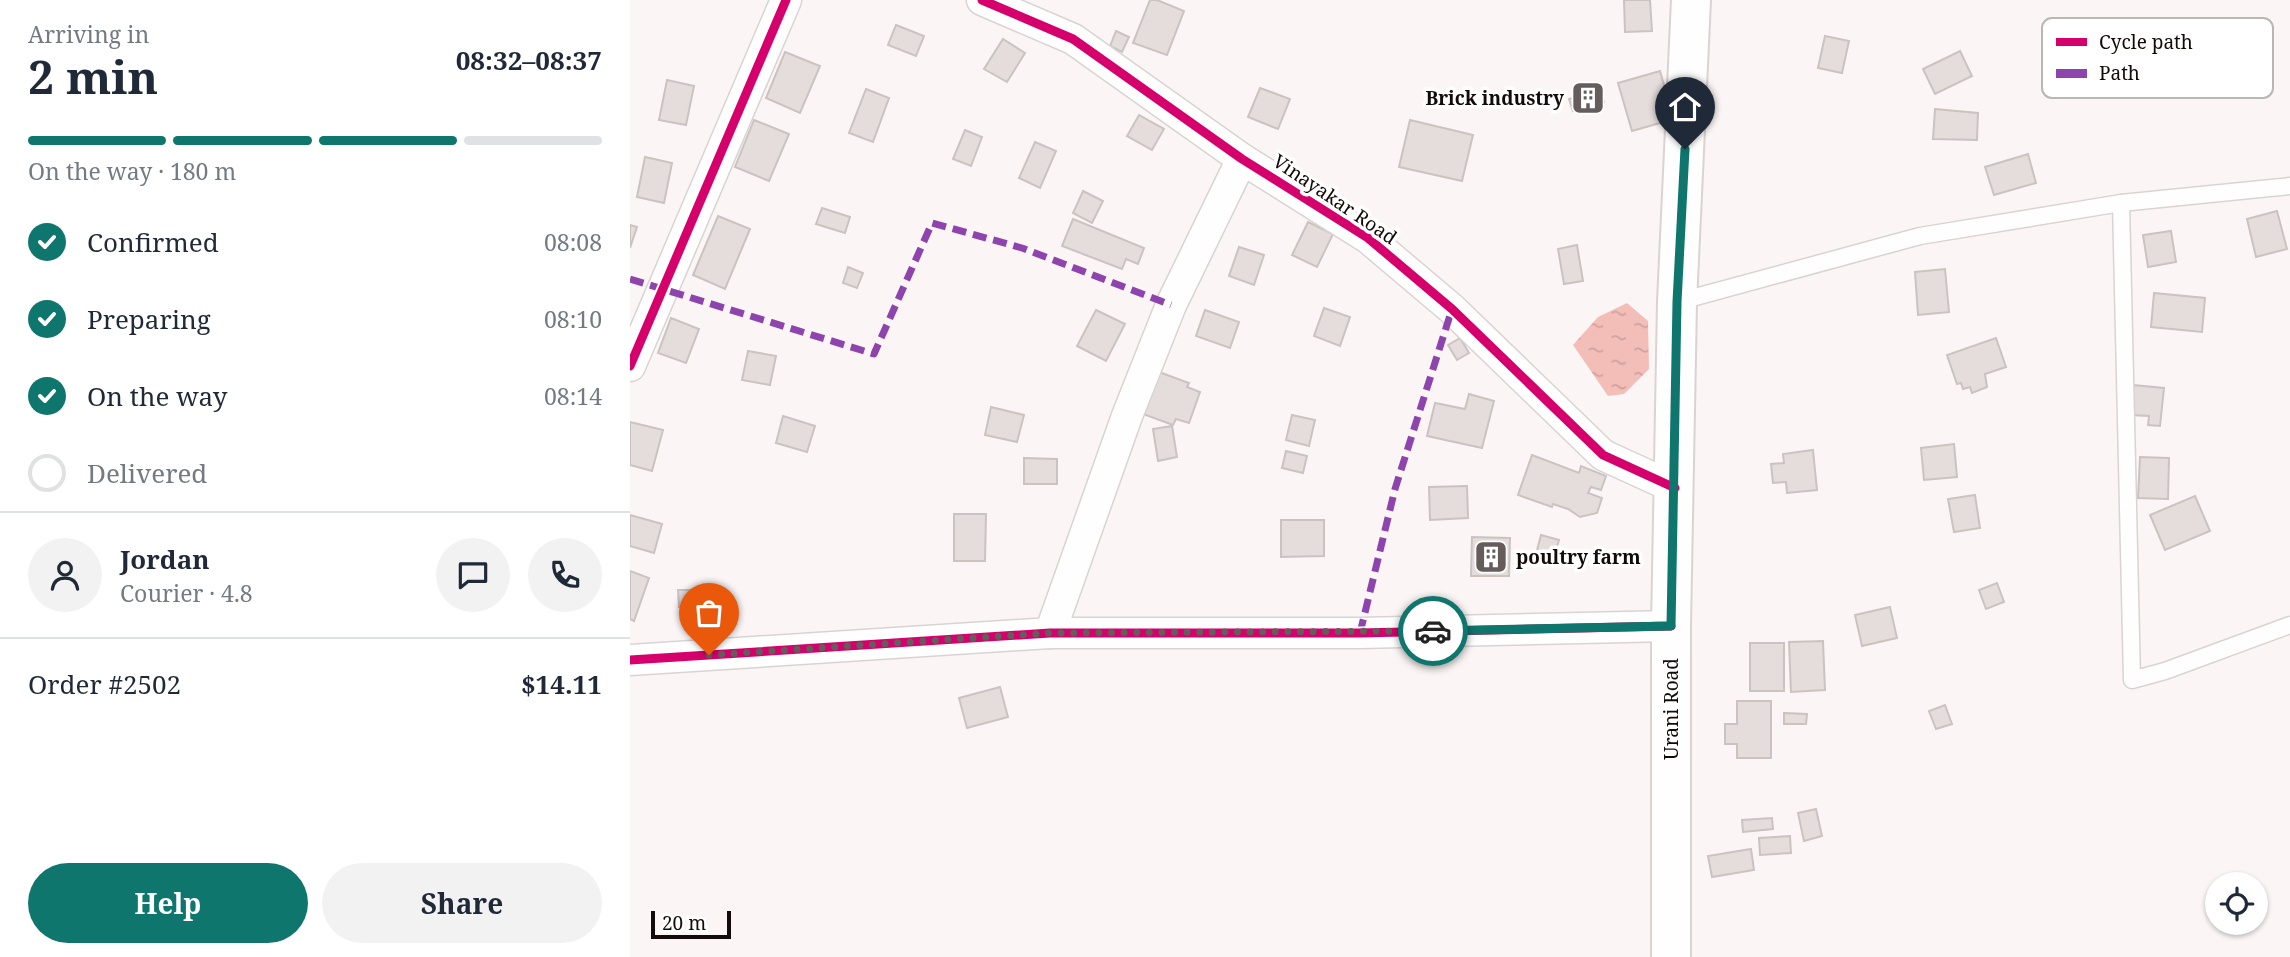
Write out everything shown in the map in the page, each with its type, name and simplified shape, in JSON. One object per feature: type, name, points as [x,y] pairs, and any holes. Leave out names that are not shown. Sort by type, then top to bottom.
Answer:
[{"type":"main road","name":"Urani Road","points":[[1671,957],[1671,626],[1677,302],[1691,0]]},
{"type":"street","points":[[630,366],[786,0]]},
{"type":"street","name":"Vinayakar Road","points":[[982,0],[1073,39],[1242,159],[1368,238],[1452,309],[1603,455],[1675,488]]},
{"type":"street","points":[[1050,633],[1127,416],[1171,305],[1242,159]]},
{"type":"street","points":[[630,660],[1050,633],[1360,633],[1671,626]]},
{"type":"lane","points":[[1677,302],[1920,236],[2121,204],[2290,186]]},
{"type":"lane","points":[[2121,204],[2132,680],[2165,671],[2290,625]]},
{"type":"water","points":[[1627,303],[1648,321],[1649,369],[1624,394],[1608,396],[1573,345],[1598,317]]},
{"type":"building","points":[[1150,0],[1157,0],[1184,11],[1167,55],[1133,43]]},
{"type":"building","points":[[1624,0],[1650,0],[1652,31],[1625,32]]},
{"type":"building","points":[[896,25],[924,36],[916,56],[888,45]]},
{"type":"building","points":[[1116,31],[1129,37],[1122,52],[1110,46]]},
{"type":"building","points":[[1825,36],[1849,41],[1842,73],[1818,68]]},
{"type":"building","points":[[1003,39],[1025,53],[1007,82],[984,69]]},
{"type":"building","points":[[1960,51],[1972,76],[1935,94],[1923,69]]},
{"type":"building","points":[[785,52],[820,66],[800,113],[766,98]]},
{"type":"building","points":[[1660,71],[1674,119],[1632,131],[1618,83]]},
{"type":"building","points":[[667,80],[694,86],[686,125],[659,120]]},
{"type":"building","name":"Brick industry","points":[[1599,83],[1604,102],[1573,111],[1569,99],[1577,97],[1575,90]]},
{"type":"building","points":[[1260,88],[1290,99],[1278,129],[1248,117]]},
{"type":"building","points":[[866,89],[889,98],[873,142],[849,133]]},
{"type":"building","points":[[1935,109],[1978,113],[1977,140],[1933,139]]},
{"type":"building","points":[[1139,115],[1164,129],[1152,150],[1127,136]]},
{"type":"building","points":[[754,120],[789,134],[769,181],[735,167]]},
{"type":"building","points":[[1410,120],[1473,135],[1462,181],[1399,167]]},
{"type":"building","points":[[965,130],[982,137],[971,166],[953,159]]},
{"type":"building","points":[[1035,142],[1056,151],[1040,188],[1019,178]]},
{"type":"building","points":[[2028,154],[2036,183],[1994,195],[1985,167]]},
{"type":"building","points":[[645,157],[672,163],[664,203],[637,197]]},
{"type":"building","points":[[1083,191],[1103,201],[1092,223],[1073,213]]},
{"type":"building","points":[[822,208],[850,217],[845,233],[816,224]]},
{"type":"building","points":[[2277,211],[2287,249],[2256,257],[2247,219]]},
{"type":"building","points":[[718,216],[750,229],[725,289],[693,275]]},
{"type":"building","points":[[1073,219],[1144,248],[1138,264],[1126,259],[1122,269],[1062,246]]},
{"type":"building","points":[[1308,222],[1333,234],[1317,267],[1292,255]]},
{"type":"building","points":[[630,225],[637,227],[630,248]]},
{"type":"building","points":[[2171,231],[2176,262],[2148,267],[2143,235]]},
{"type":"building","points":[[1577,245],[1583,281],[1564,284],[1558,249]]},
{"type":"building","points":[[1239,247],[1264,255],[1254,285],[1229,276]]},
{"type":"building","points":[[848,267],[863,273],[857,288],[843,283]]},
{"type":"building","points":[[1945,269],[1949,312],[1918,315],[1915,272]]},
{"type":"building","points":[[2154,293],[2205,298],[2202,332],[2151,327]]},
{"type":"building","points":[[1324,308],[1350,317],[1340,346],[1314,336]]},
{"type":"building","points":[[1096,310],[1125,324],[1106,361],[1077,346]]},
{"type":"building","points":[[1205,310],[1239,322],[1230,348],[1196,336]]},
{"type":"building","points":[[671,318],[699,329],[686,363],[658,353]]},
{"type":"building","points":[[1460,338],[1469,353],[1457,360],[1448,345]]},
{"type":"building","points":[[1996,338],[2006,367],[1985,374],[1987,387],[1972,393],[1970,387],[1963,389],[1961,383],[1957,384],[1947,355]]},
{"type":"building","points":[[748,351],[776,356],[770,385],[742,380]]},
{"type":"building","points":[[1159,372],[1189,383],[1187,387],[1200,392],[1189,423],[1176,419],[1173,425],[1143,414]]},
{"type":"building","points":[[2133,385],[2164,388],[2160,426],[2148,425],[2149,416],[2130,415]]},
{"type":"building","points":[[1469,394],[1494,401],[1482,448],[1427,436],[1435,403],[1465,409]]},
{"type":"building","points":[[991,407],[1024,415],[1017,442],[985,435]]},
{"type":"building","points":[[1292,415],[1315,420],[1309,446],[1286,440]]},
{"type":"building","points":[[783,416],[815,426],[807,452],[776,443]]},
{"type":"building","points":[[630,422],[663,430],[652,471],[630,465]]},
{"type":"building","points":[[1172,426],[1177,457],[1158,461],[1153,429]]},
{"type":"building","points":[[1954,444],[1957,477],[1924,480],[1921,448]]},
{"type":"building","points":[[1813,450],[1817,490],[1787,493],[1786,482],[1773,483],[1771,464],[1784,463],[1783,454]]},
{"type":"building","points":[[1286,451],[1307,456],[1303,473],[1282,468]]},
{"type":"building","points":[[1532,455],[1579,473],[1581,466],[1606,476],[1601,490],[1591,487],[1588,493],[1602,498],[1597,513],[1580,517],[1568,509],[1553,504],[1552,507],[1518,495]]},
{"type":"building","points":[[2140,457],[2169,458],[2168,499],[2138,498]]},
{"type":"building","points":[[1024,458],[1057,459],[1057,484],[1024,484]]},
{"type":"building","name":"poultry farm","points":[[1467,486],[1468,518],[1430,520],[1429,487]]},
{"type":"building","points":[[1975,495],[1980,528],[1954,532],[1948,499]]},
{"type":"building","points":[[2195,496],[2210,531],[2165,550],[2150,515]]},
{"type":"building","points":[[954,514],[986,514],[985,561],[954,561]]},
{"type":"building","points":[[630,515],[662,524],[654,553],[630,546]]},
{"type":"building","points":[[1281,520],[1324,520],[1324,556],[1281,557]]},
{"type":"building","points":[[1541,535],[1559,540],[1555,554],[1537,550]]},
{"type":"building","name":"poultry farm","points":[[1472,537],[1510,538],[1509,576],[1471,576]]},
{"type":"building","points":[[630,571],[649,578],[634,621],[630,619]]},
{"type":"building","points":[[1997,583],[2004,602],[1986,609],[1979,590]]},
{"type":"building","points":[[678,590],[696,590],[696,607],[679,607]]},
{"type":"building","points":[[1890,607],[1897,638],[1862,646],[1855,615]]},
{"type":"building","points":[[1823,641],[1825,690],[1791,692],[1789,642]]},
{"type":"building","points":[[1750,643],[1784,643],[1784,691],[1750,691]]},
{"type":"building","points":[[1000,687],[1008,717],[967,728],[959,698]]},
{"type":"building","points":[[1737,701],[1771,701],[1771,758],[1737,758],[1737,744],[1725,744],[1725,724],[1737,724]]},
{"type":"building","points":[[1945,705],[1952,724],[1936,729],[1929,711]]},
{"type":"building","points":[[1784,713],[1807,714],[1806,724],[1784,724]]},
{"type":"building","points":[[1816,809],[1822,836],[1804,841],[1798,813]]},
{"type":"building","points":[[1772,818],[1773,829],[1743,832],[1742,820]]},
{"type":"building","points":[[1790,836],[1791,853],[1760,855],[1759,838]]},
{"type":"building","points":[[1751,849],[1754,870],[1712,877],[1708,856]]},
{"type":"marked path","points":[[630,279],[874,354],[932,223],[1022,248],[1171,305]]},
{"type":"marked path","points":[[1360,633],[1395,489],[1452,309]]},
{"type":"cycle path","points":[[630,366],[786,0]]},
{"type":"cycle path","points":[[982,0],[1073,39],[1242,159],[1368,238],[1452,309],[1603,455],[1675,488]]},
{"type":"cycle path","points":[[630,660],[1050,633],[1360,633],[1671,626]]},
{"type":"way so far","points":[[709,655],[1050,633],[1433,631]]},
{"type":"place","name":"Brick industry","points":[[1588,98]]},
{"type":"place","name":"poultry farm","points":[[1491,557]]},
{"type":"route","points":[[1433,631],[1671,626],[1677,302],[1685,149]]}]
